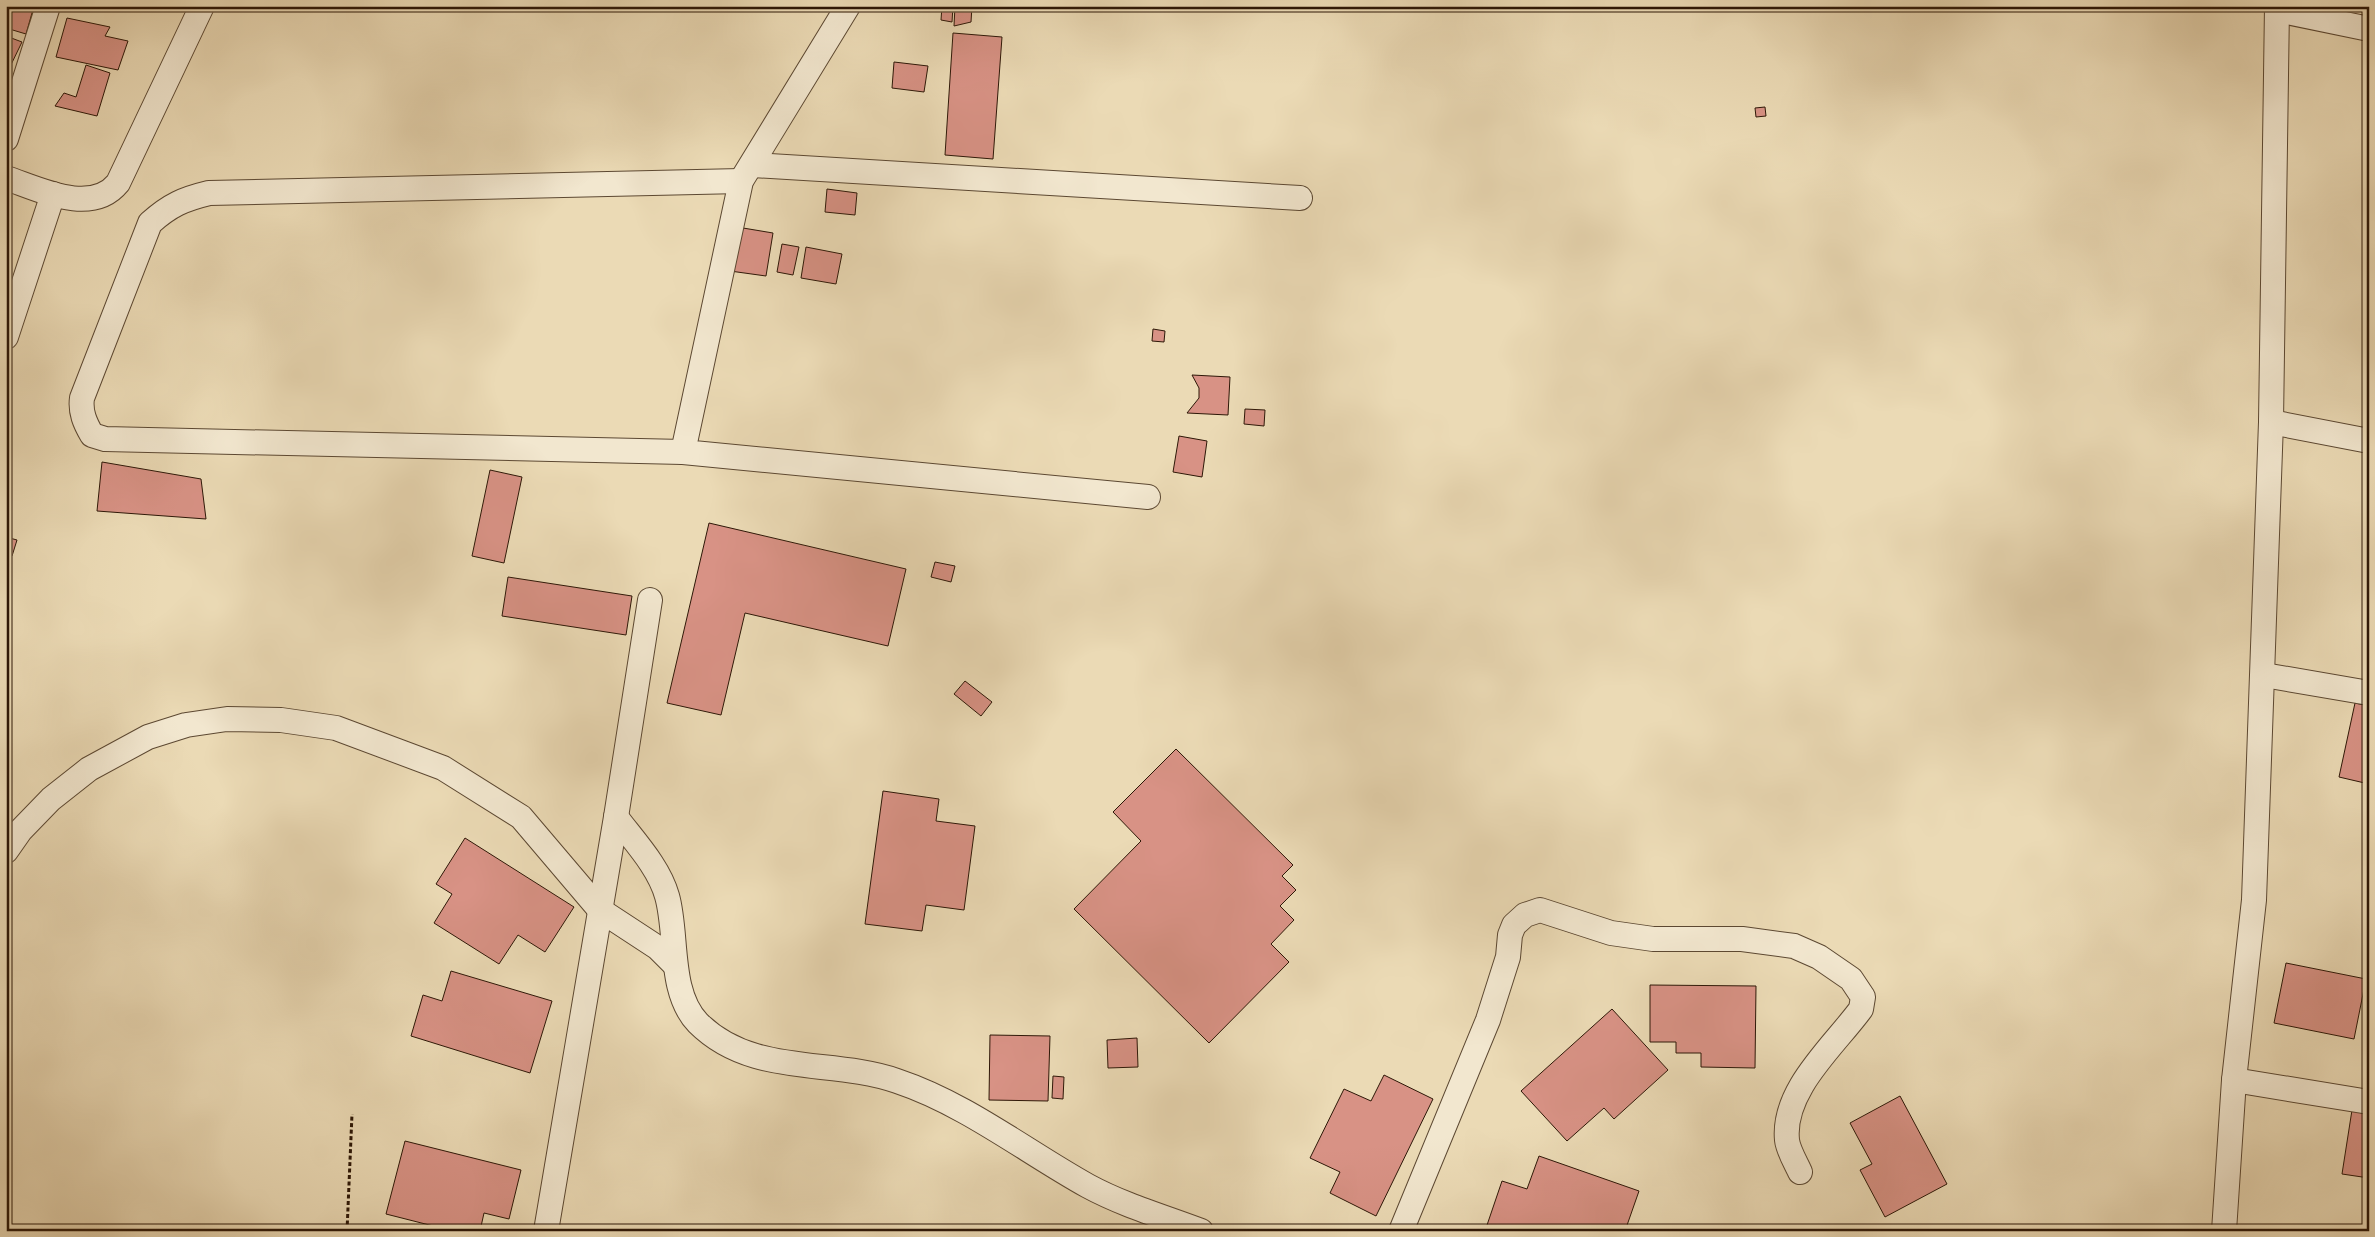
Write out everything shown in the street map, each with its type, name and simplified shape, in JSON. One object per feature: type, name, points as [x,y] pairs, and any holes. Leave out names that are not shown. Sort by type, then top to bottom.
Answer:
[{"type":"street","points":[[6,139],[48,6]]},
{"type":"street","points":[[6,178],[53,194],[77,199],[99,197],[111,192],[118,183],[202,6]]},
{"type":"street","points":[[683,452],[747,173],[848,6]]},
{"type":"street","points":[[2224,1231],[2234,1080],[2254,900],[2256,813],[2264,675],[2271,422],[2277,8],[2369,29]]},
{"type":"street","points":[[1148,497],[683,452],[105,439],[92,435],[84,420],[81,405],[82,398],[150,223],[164,210],[184,199],[210,193],[747,173],[1300,198]]},
{"type":"street","points":[[6,337],[53,194]]},
{"type":"street","points":[[2271,422],[2369,442]]},
{"type":"street","points":[[546,1231],[616,817],[650,600]]},
{"type":"street","points":[[2264,675],[2369,693]]},
{"type":"street","points":[[6,851],[20,831],[51,799],[89,769],[148,737],[186,725],[227,719],[280,720],[336,728],[443,768],[521,817],[600,910],[658,948],[675,965]]},
{"type":"street","points":[[616,817],[640,849],[667,895],[673,925],[675,965],[682,994],[697,1022],[722,1041],[747,1055],[792,1064],[855,1071],[896,1080],[950,1102],[1090,1187],[1201,1231]]},
{"type":"street","points":[[1401,1231],[1488,1020],[1508,956],[1510,935],[1514,925],[1525,915],[1540,910],[1611,933],[1653,939],[1742,939],[1794,946],[1819,957],[1851,979],[1862,997],[1861,1008],[1801,1085],[1789,1114],[1787,1141],[1800,1172]]},
{"type":"street","points":[[2234,1080],[2369,1102]]},
{"type":"path","points":[[347,1231],[352,1114]]},
{"type":"building","points":[[6,6],[34,6],[26,34],[6,28]]},
{"type":"building","points":[[361,6],[412,6],[411,10]]},
{"type":"building","points":[[942,6],[953,6],[952,22],[941,20]]},
{"type":"building","points":[[955,6],[972,6],[971,22],[954,26]]},
{"type":"building","points":[[67,18],[110,27],[105,36],[128,41],[118,70],[56,57]]},
{"type":"building","points":[[953,33],[1002,37],[993,159],[945,155]]},
{"type":"building","points":[[6,36],[22,42],[6,75]]},
{"type":"building","points":[[894,62],[928,66],[924,92],[892,88]]},
{"type":"building","points":[[86,65],[110,73],[97,116],[55,106],[64,93],[76,97]]},
{"type":"building","points":[[1765,107],[1766,116],[1756,117],[1755,108]]},
{"type":"building","points":[[827,189],[857,193],[855,215],[825,212]]},
{"type":"building","points":[[737,227],[773,233],[766,276],[730,271]]},
{"type":"building","points":[[782,244],[799,247],[793,275],[777,272]]},
{"type":"building","points":[[806,247],[842,254],[836,284],[801,278]]},
{"type":"building","points":[[1153,329],[1165,331],[1164,342],[1152,341]]},
{"type":"building","points":[[1192,375],[1230,377],[1228,415],[1187,413],[1199,398],[1199,388]]},
{"type":"building","points":[[1245,409],[1265,410],[1264,426],[1244,424]]},
{"type":"building","points":[[1179,436],[1207,441],[1202,477],[1173,472]]},
{"type":"building","points":[[102,462],[201,479],[206,519],[97,511]]},
{"type":"building","points":[[490,470],[522,477],[504,563],[472,556]]},
{"type":"building","points":[[709,523],[906,569],[888,646],[745,613],[721,715],[667,703]]},
{"type":"building","points":[[6,537],[17,540],[12,556],[6,555]]},
{"type":"building","points":[[935,562],[955,566],[951,582],[931,577]]},
{"type":"building","points":[[508,577],[632,596],[626,635],[502,616]]},
{"type":"building","points":[[965,681],[992,702],[981,716],[954,694]]},
{"type":"building","points":[[2355,703],[2369,706],[2369,784],[2339,777]]},
{"type":"building","points":[[1176,749],[1293,865],[1282,876],[1296,890],[1280,906],[1294,920],[1271,944],[1289,962],[1209,1043],[1074,909],[1141,841],[1113,812]]},
{"type":"building","points":[[883,791],[939,799],[936,821],[975,826],[964,910],[926,905],[922,931],[865,924]]},
{"type":"building","points":[[465,838],[574,907],[545,952],[518,935],[499,964],[434,923],[452,894],[436,884]]},
{"type":"building","points":[[2286,963],[2366,979],[2354,1039],[2274,1023]]},
{"type":"building","points":[[451,971],[552,1001],[530,1073],[411,1036],[423,995],[442,1001]]},
{"type":"building","points":[[1650,985],[1756,986],[1755,1068],[1701,1067],[1701,1053],[1676,1053],[1676,1042],[1650,1042]]},
{"type":"building","points":[[1612,1009],[1668,1070],[1614,1119],[1604,1108],[1567,1141],[1521,1091]]},
{"type":"building","points":[[990,1035],[1050,1036],[1048,1101],[989,1100]]},
{"type":"building","points":[[1137,1038],[1138,1067],[1108,1068],[1107,1040]]},
{"type":"building","points":[[2369,1060],[2369,1092],[2364,1091]]},
{"type":"building","points":[[1384,1075],[1433,1099],[1376,1216],[1330,1193],[1340,1172],[1310,1158],[1344,1089],[1371,1101]]},
{"type":"building","points":[[1053,1076],[1064,1077],[1063,1099],[1052,1098]]},
{"type":"building","points":[[1900,1096],[1947,1184],[1885,1217],[1860,1170],[1872,1164],[1850,1123]]},
{"type":"building","points":[[2352,1110],[2369,1112],[2369,1178],[2342,1174]]},
{"type":"building","points":[[405,1141],[521,1170],[509,1219],[484,1213],[480,1231],[453,1231],[386,1214]]},
{"type":"building","points":[[1539,1156],[1639,1191],[1625,1231],[1485,1231],[1502,1181],[1527,1189]]}]
